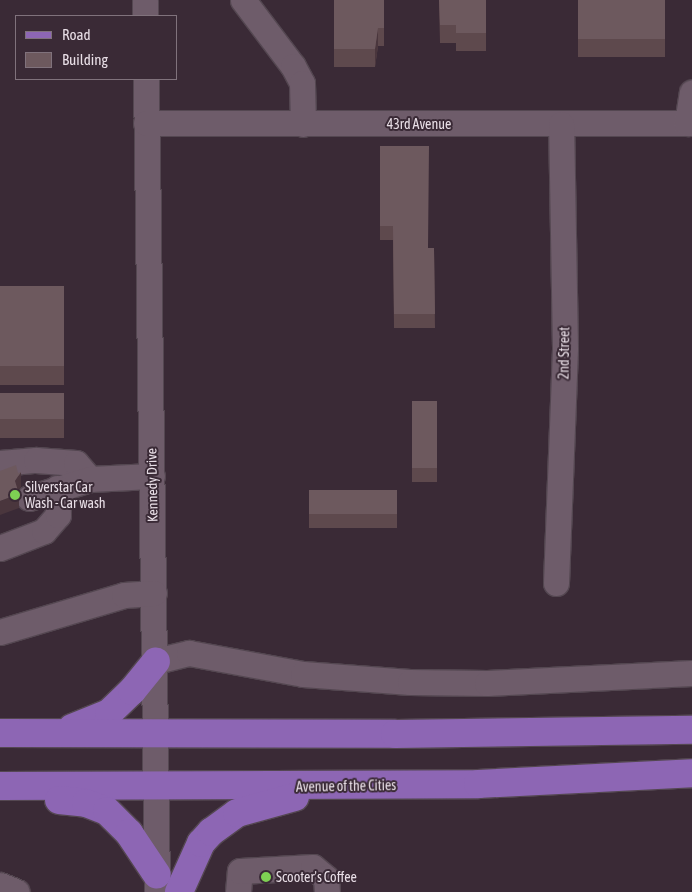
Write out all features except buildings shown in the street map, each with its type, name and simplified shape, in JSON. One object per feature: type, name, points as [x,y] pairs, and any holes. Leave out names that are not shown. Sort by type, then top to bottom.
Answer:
[{"type":"main road","points":[[54,733],[85,725],[109,713],[132,691],[156,660]]},
{"type":"main road","points":[[0,733],[692,730]]},
{"type":"main road","name":"Avenue of the Cities","points":[[0,786],[379,785],[608,779],[692,773]]},
{"type":"main road","points":[[179,892],[201,843],[237,812],[299,796],[379,785]]},
{"type":"main road","points":[[0,800],[71,801],[100,807],[129,833],[157,883]]},
{"type":"street","points":[[145,0],[145,15]]},
{"type":"street","points":[[243,0],[293,66],[302,83],[303,124]]},
{"type":"street","name":"Kennedy Drive","points":[[146,80],[156,660],[157,883]]},
{"type":"street","points":[[689,123],[692,92]]},
{"type":"street","name":"43rd Avenue","points":[[146,123],[689,123]]},
{"type":"street","name":"2nd Street","points":[[556,583],[565,348],[561,124]]},
{"type":"street","points":[[0,463],[36,460],[76,463],[90,479]]},
{"type":"street","points":[[29,498],[90,479],[152,476]]},
{"type":"street","points":[[0,548],[44,531],[58,515],[57,488]]},
{"type":"street","points":[[0,632],[124,595],[154,592]]},
{"type":"street","points":[[156,660],[190,652],[336,678],[420,682],[487,683],[692,673]]},
{"type":"street","points":[[608,779],[692,782]]},
{"type":"street","points":[[238,892],[240,871],[314,867],[326,878],[327,892]]},
{"type":"place","name":"Silverstar Car Wash - Car wash","points":[[15,495]]},
{"type":"place","name":"Scooter's Coffee","points":[[266,877]]}]
